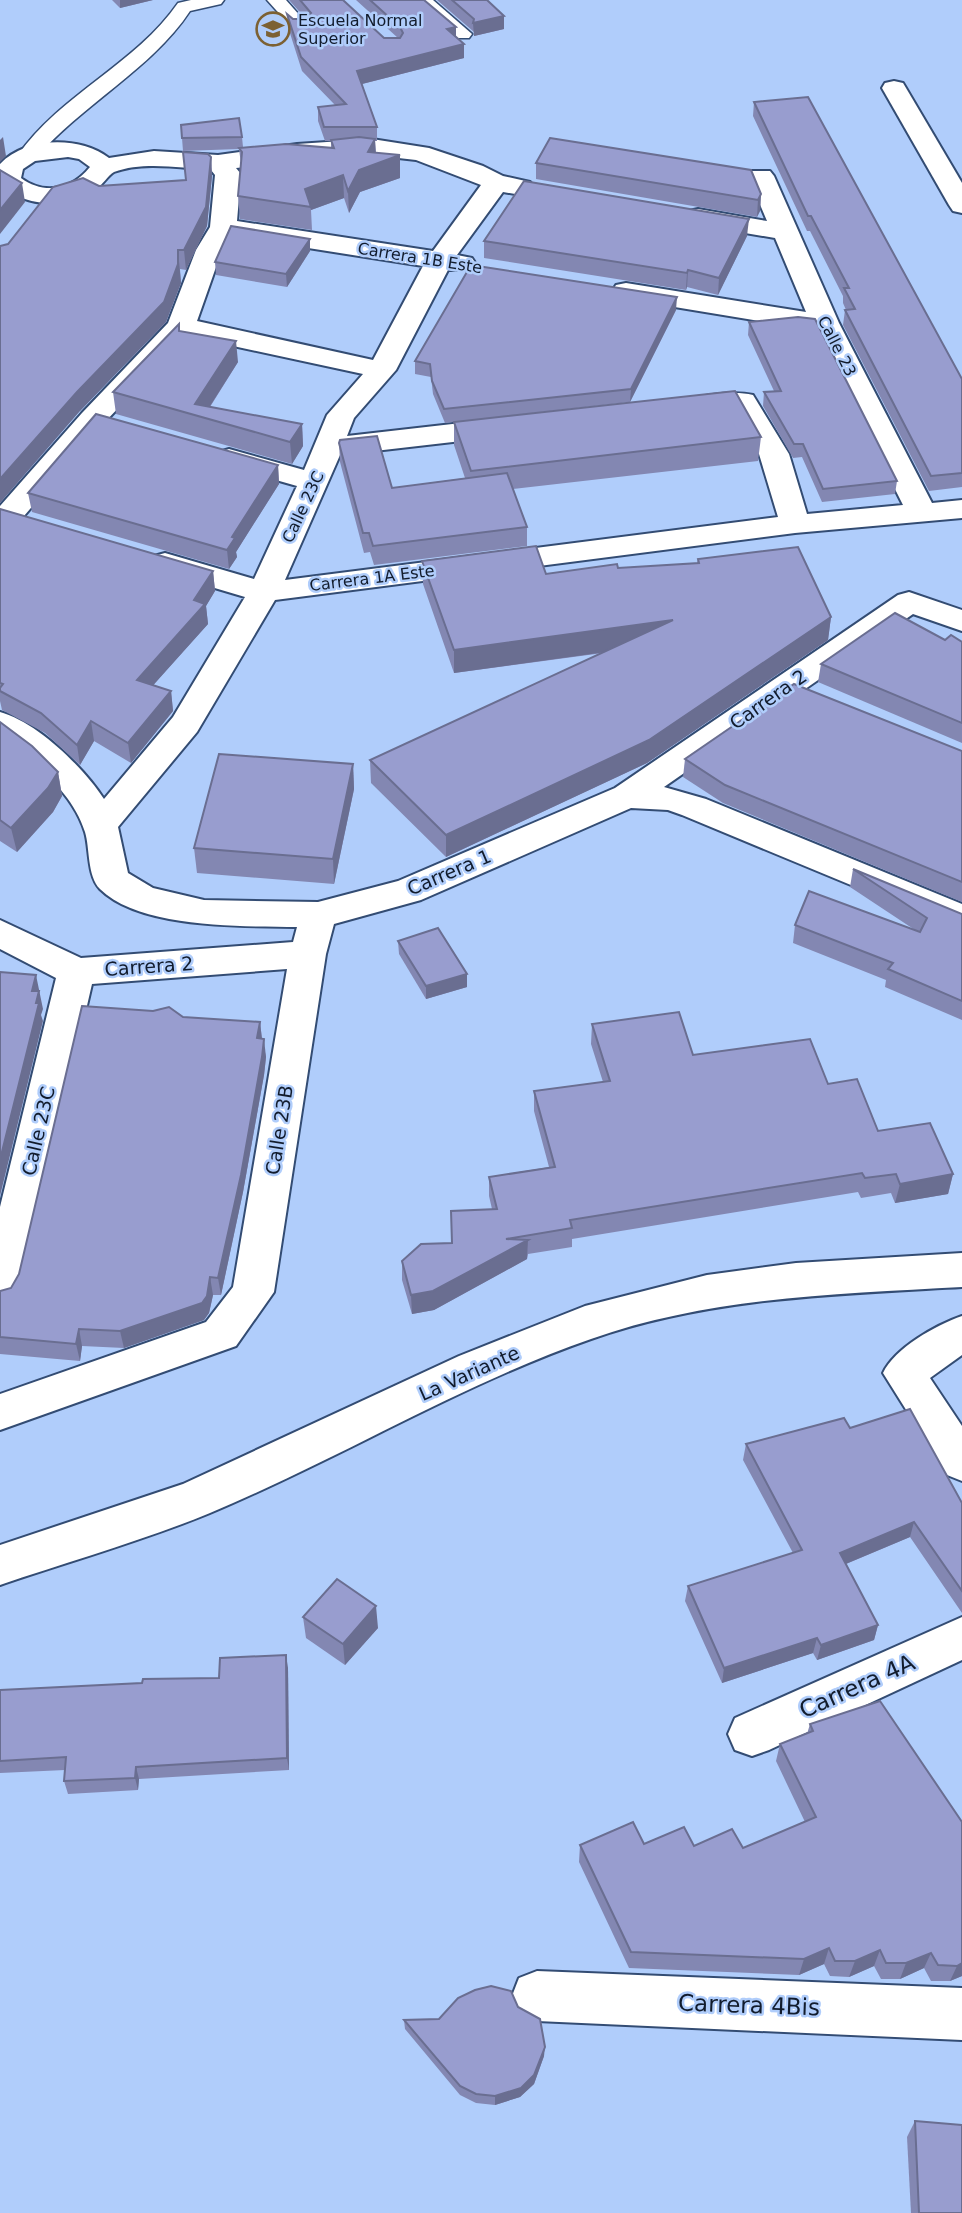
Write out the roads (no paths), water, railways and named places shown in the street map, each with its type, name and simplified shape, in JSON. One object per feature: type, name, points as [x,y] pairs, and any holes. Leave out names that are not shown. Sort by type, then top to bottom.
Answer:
[{"type":"street","points":[[894,88],[962,205]]},
{"type":"street","points":[[104,166],[95,181],[75,193],[39,207],[8,180],[13,158],[68,149],[87,153],[104,166],[154,159],[218,163],[297,152],[372,147],[420,153],[474,171],[496,183],[550,192]]},
{"type":"street","points":[[13,519],[105,423],[181,327],[209,250],[223,227],[228,174],[218,163]]},
{"type":"street","name":"Calle 23","points":[[761,176],[782,232],[825,323],[922,513]]},
{"type":"street","name":"Calle 23C","points":[[100,826],[185,724],[264,592],[330,447],[341,415],[382,370],[439,261],[496,183]]},
{"type":"street","points":[[673,213],[782,232]]},
{"type":"street","name":"Carrera 1B Este","points":[[223,227],[495,270]]},
{"type":"street","points":[[604,287],[825,323]]},
{"type":"street","points":[[181,327],[382,370]]},
{"type":"street","points":[[661,410],[743,401],[774,454],[794,524]]},
{"type":"street","points":[[330,447],[536,424]]},
{"type":"street","points":[[197,448],[314,482]]},
{"type":"street","name":"Carrera 1A Este","points":[[135,554],[264,592],[794,524],[962,509]]},
{"type":"street","name":"Carrera 2","points":[[627,796],[909,602],[962,621]]},
{"type":"street","points":[[788,685],[825,701]]},
{"type":"street","name":"Carrera 1","points":[[0,723],[48,756],[81,793],[100,826],[112,880],[142,898],[204,912],[318,915],[408,891],[627,796],[671,799],[694,807],[962,918]]},
{"type":"street","name":"Calle 23B","points":[[0,1412],[221,1334],[253,1292],[308,954],[318,915]]},
{"type":"street","name":"Carrera 2","points":[[0,933],[76,972],[308,954]]},
{"type":"street","name":"Calle 23C","points":[[0,1291],[76,972]]},
{"type":"street","name":"La Variante","points":[[0,1565],[195,1499],[474,1369],[585,1323],[707,1292],[796,1280],[962,1270]]},
{"type":"street","points":[[962,1333],[904,1373],[962,1462]]},
{"type":"street","name":"Carrera 4A","points":[[752,1734],[962,1639]]},
{"type":"street","name":"Carrera 4Bis","points":[[537,1996],[962,2014]]},
{"type":"lane","points":[[13,158],[168,31],[180,3],[215,0]]},
{"type":"lane","points":[[276,0],[300,26]]},
{"type":"lane","points":[[422,0],[463,34]]},
{"type":"place","name":"Escuela Normal Superior","points":[[273,29]]}]
